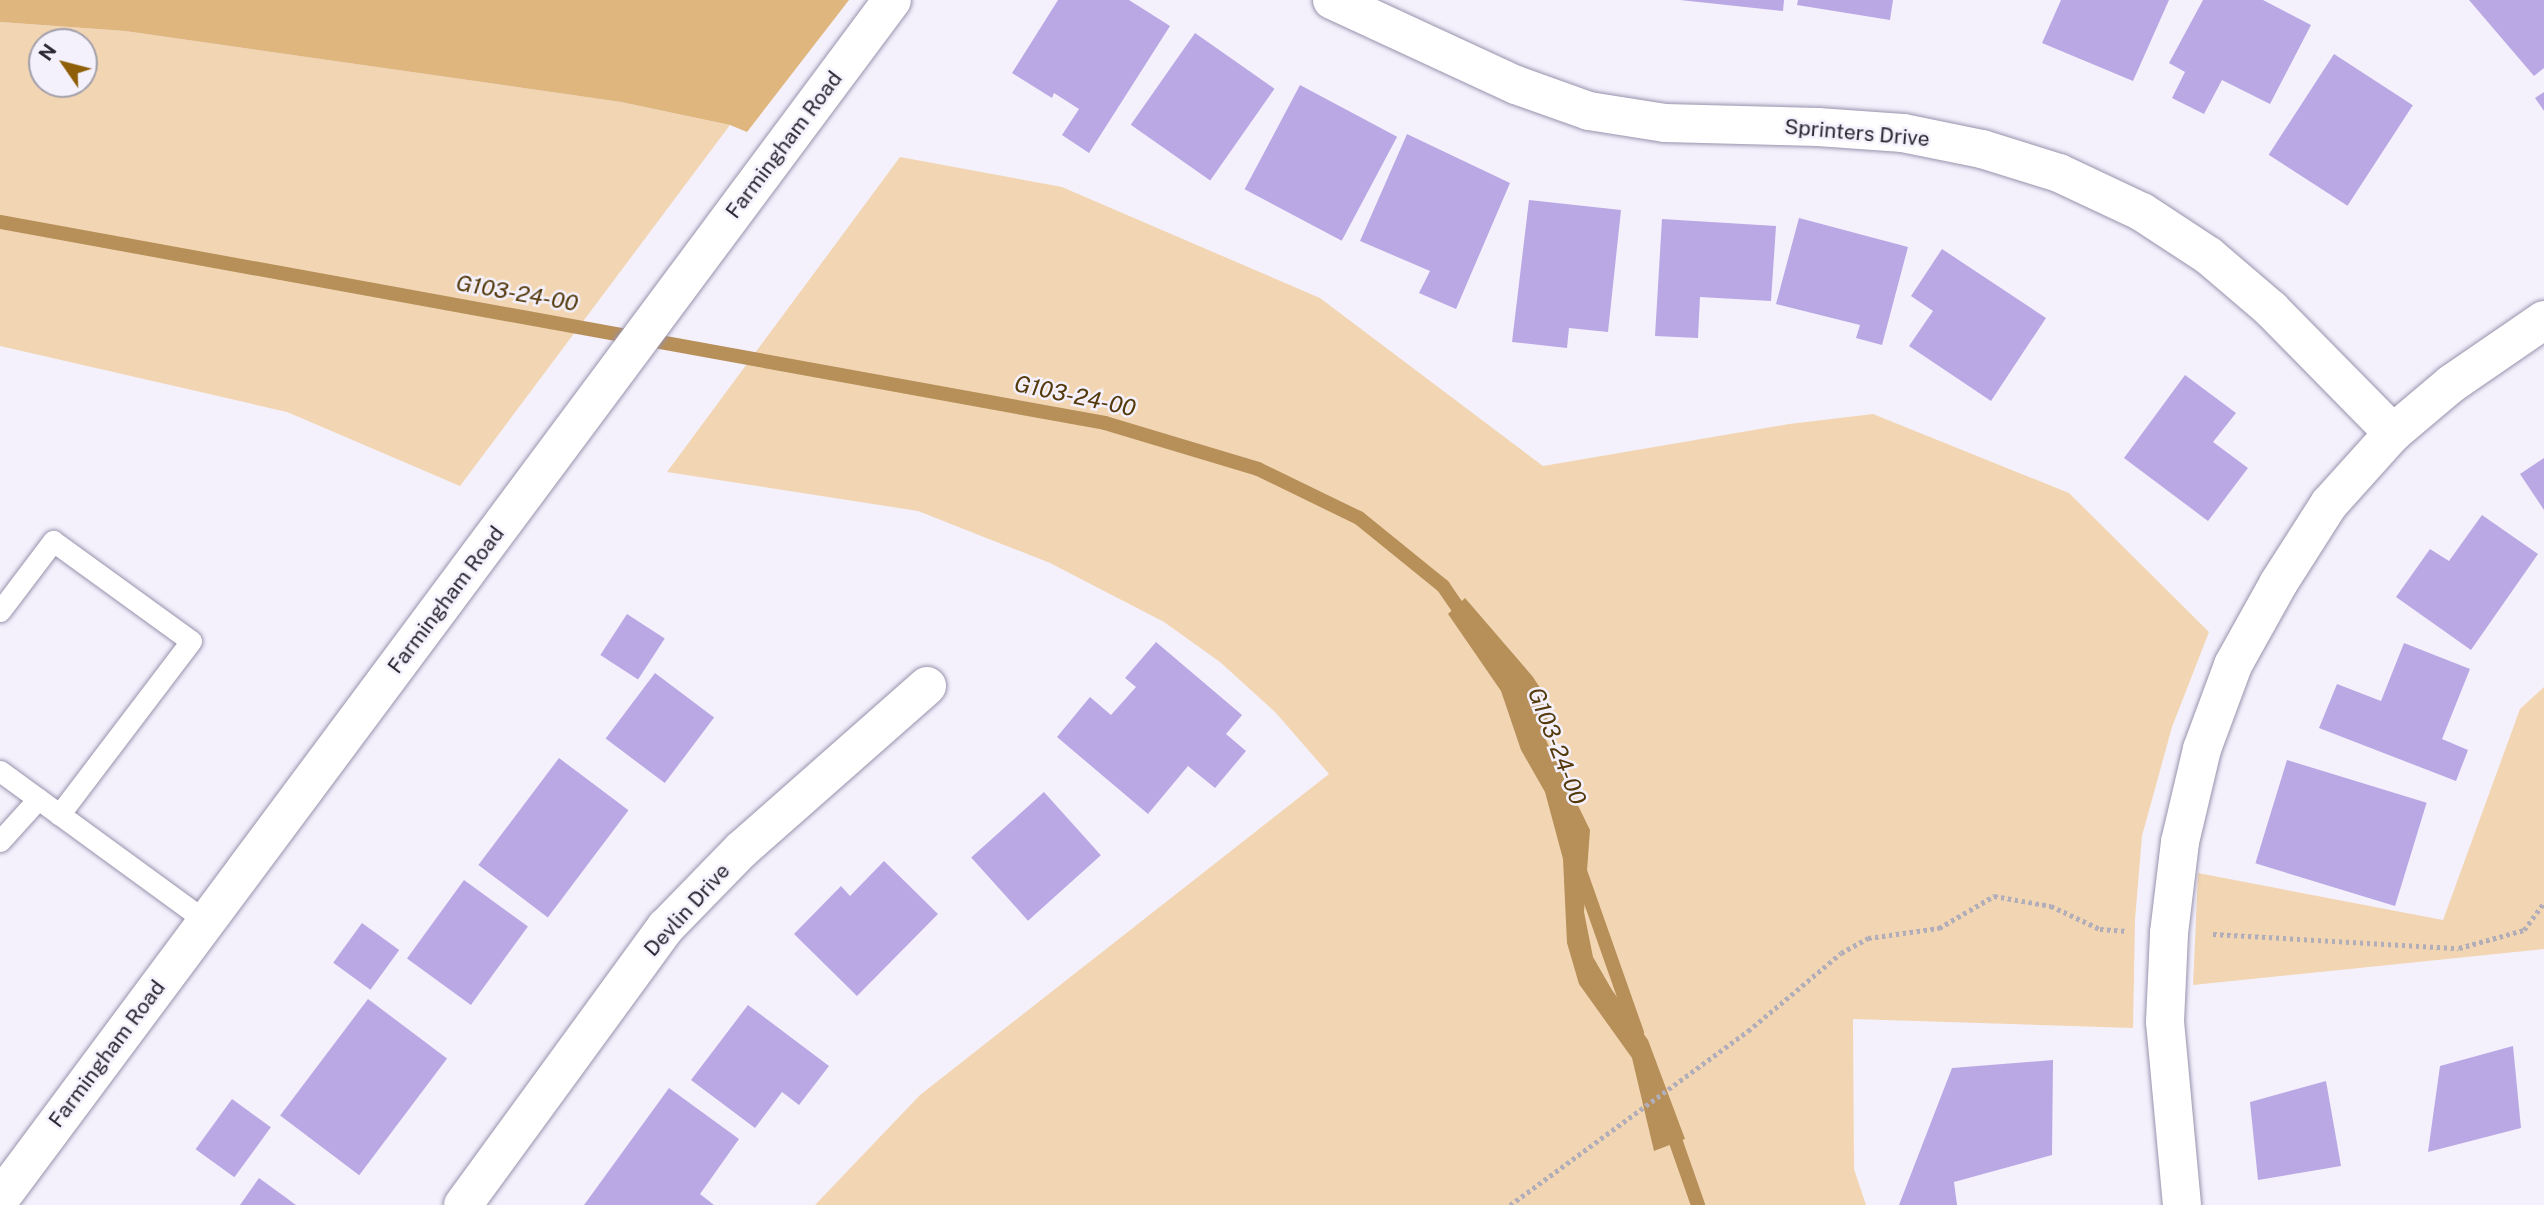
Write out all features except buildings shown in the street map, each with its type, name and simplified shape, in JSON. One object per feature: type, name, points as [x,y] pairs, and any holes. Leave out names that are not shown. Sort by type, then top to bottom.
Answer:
[{"type":"street","name":"Farmingham Road","points":[[0,1199],[892,0]]},
{"type":"street","name":"Sprinters Drive","points":[[1332,0],[1516,85],[1589,111],[1665,123],[1903,133],[1982,149],[2059,173],[2142,212],[2209,256],[2271,309],[2393,433]]},
{"type":"street","points":[[2182,1205],[2165,1021],[2169,933],[2180,842],[2189,802],[2202,749],[2233,665],[2278,584],[2329,504],[2393,433],[2451,384],[2544,320]]},
{"type":"street","name":"Devlin Drive","points":[[463,1205],[666,927],[741,850],[927,685]]},
{"type":"lane","points":[[0,611],[52,541],[191,641],[59,815]]},
{"type":"lane","points":[[0,771],[206,922]]},
{"type":"lane","points":[[0,841],[38,799]]},
{"type":"path","points":[[1510,1205],[1748,1031],[1841,953],[1868,938],[1940,928],[1994,896],[2051,906],[2100,929],[2459,948],[2524,930],[2544,902]]},
{"type":"shaded area","points":[[0,0],[849,0],[747,132],[730,125],[621,102],[125,31],[0,22]]},
{"type":"shaded area","points":[[0,22],[83,28],[28,28],[28,98],[98,98],[98,29],[621,102],[730,125],[460,486],[287,412],[0,346]]},
{"type":"shaded area","points":[[900,157],[1062,187],[1320,298],[1543,466],[1789,424],[1873,414],[2069,493],[2209,632],[2172,727],[2142,836],[2135,920],[2133,1028],[1853,1019],[1854,1169],[1866,1205],[815,1205],[920,1095],[1329,774],[1276,713],[1220,662],[1164,622],[1050,563],[918,511],[667,472]]},
{"type":"shaded area","points":[[1465,598],[1533,677],[1551,705],[1543,734],[1590,830],[1584,912],[1593,957],[1612,990],[1648,1040],[1685,1139],[1654,1151],[1632,1058],[1579,984],[1567,943],[1563,859],[1545,792],[1521,750],[1501,691],[1448,614]]},
{"type":"shaded area","points":[[2544,687],[2544,949],[2193,985],[2198,873],[2443,920],[2520,709]]},
{"type":"waterway","name":"G103-24-00","points":[[0,222],[1105,423],[1258,469],[1359,518],[1443,586],[1467,621]]},
{"type":"waterway","name":"G103-24-00","points":[[1580,871],[1637,1033]]},
{"type":"waterway","name":"G103-24-00","points":[[1670,1125],[1698,1205]]}]
